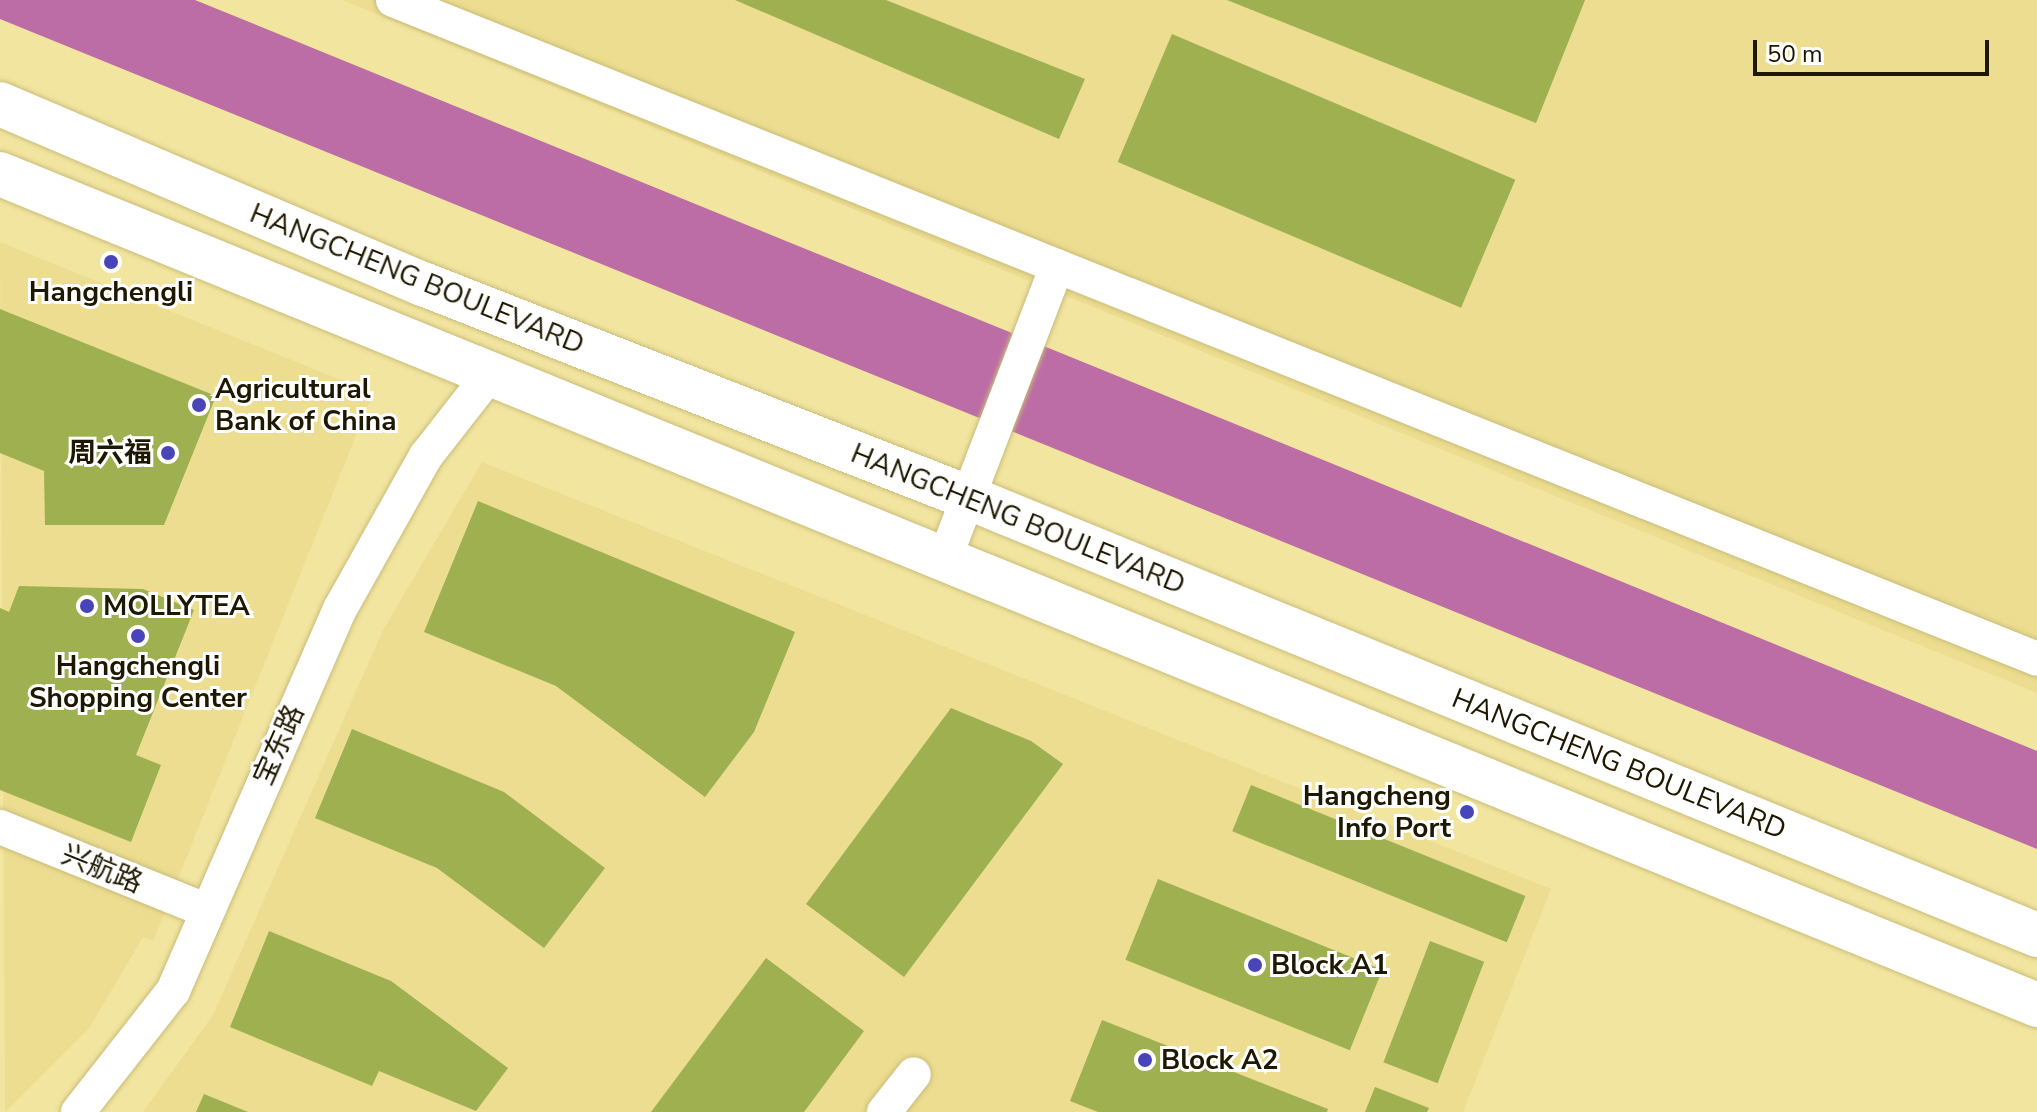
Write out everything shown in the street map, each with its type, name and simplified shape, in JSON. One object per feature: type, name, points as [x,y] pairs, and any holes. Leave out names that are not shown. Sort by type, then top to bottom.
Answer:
[{"type":"main road","name":"HANGCHENG BOULEVARD","points":[[0,104],[423,284],[967,497],[2037,935]]},
{"type":"main road","points":[[0,174],[487,378],[2037,1005]]},
{"type":"street","points":[[393,0],[1054,273],[2037,659]]},
{"type":"street","points":[[943,563],[1054,273]]},
{"type":"street","name":"宝东路","points":[[85,1108],[173,991],[205,910],[340,609],[426,456],[487,378]]},
{"type":"street","name":"兴航路","points":[[0,827],[205,910]]},
{"type":"street","points":[[884,1112],[914,1074]]},
{"type":"shaded area","points":[[0,0],[195,0],[2037,751],[2037,849],[0,19]]},
{"type":"shaded area","points":[[342,0],[2037,0],[2037,693],[1421,441]]},
{"type":"shaded area","name":"Hangchengli Shopping Center","points":[[0,242],[373,393],[153,941],[143,937],[90,1027],[5,1112]]},
{"type":"shaded area","points":[[482,462],[1551,889],[1463,1112],[143,1112],[213,1015],[383,630]]},
{"type":"building","points":[[735,0],[886,0],[1085,79],[1059,139]]},
{"type":"building","points":[[1227,0],[1585,0],[1536,123]]},
{"type":"building","points":[[1172,34],[1515,180],[1461,308],[1118,162]]},
{"type":"building","points":[[0,309],[216,396],[164,525],[45,525],[44,471],[0,453]]},
{"type":"building","points":[[478,501],[795,632],[754,732],[705,797],[556,686],[424,632]]},
{"type":"building","points":[[19,586],[143,589],[194,610],[136,755],[161,765],[131,842],[0,790],[0,608],[9,612]]},
{"type":"building","points":[[951,708],[1031,741],[1063,764],[904,977],[806,904]]},
{"type":"building","points":[[352,729],[504,792],[605,868],[544,948],[437,868],[315,818]]},
{"type":"building","points":[[1251,785],[1525,896],[1507,942],[1232,831]]},
{"type":"building","name":"Block A1","points":[[1158,879],[1382,970],[1350,1050],[1125,960]]},
{"type":"building","points":[[269,931],[391,981],[508,1068],[476,1111],[379,1071],[372,1086],[230,1027]]},
{"type":"building","points":[[1430,941],[1484,962],[1438,1083],[1383,1062]]},
{"type":"building","points":[[766,958],[864,1031],[804,1112],[651,1112]]},
{"type":"building","name":"Block A2","points":[[1102,1020],[1328,1109],[1327,1112],[1098,1112],[1070,1101]]},
{"type":"building","points":[[1375,1087],[1429,1108],[1427,1112],[1365,1112]]},
{"type":"building","points":[[204,1094],[248,1112],[196,1112]]},
{"type":"place","name":"Hangchengli","points":[[111,262]]},
{"type":"place","name":"Agricultural Bank of China","points":[[199,405]]},
{"type":"place","name":"周六福","points":[[168,453]]},
{"type":"place","name":"MOLLYTEA","points":[[87,606]]},
{"type":"place","name":"Hangchengli Shopping Center","points":[[138,636]]},
{"type":"place","name":"Hangcheng Info Port","points":[[1467,812]]},
{"type":"place","name":"Block A1","points":[[1255,965]]},
{"type":"place","name":"Block A2","points":[[1145,1060]]}]
